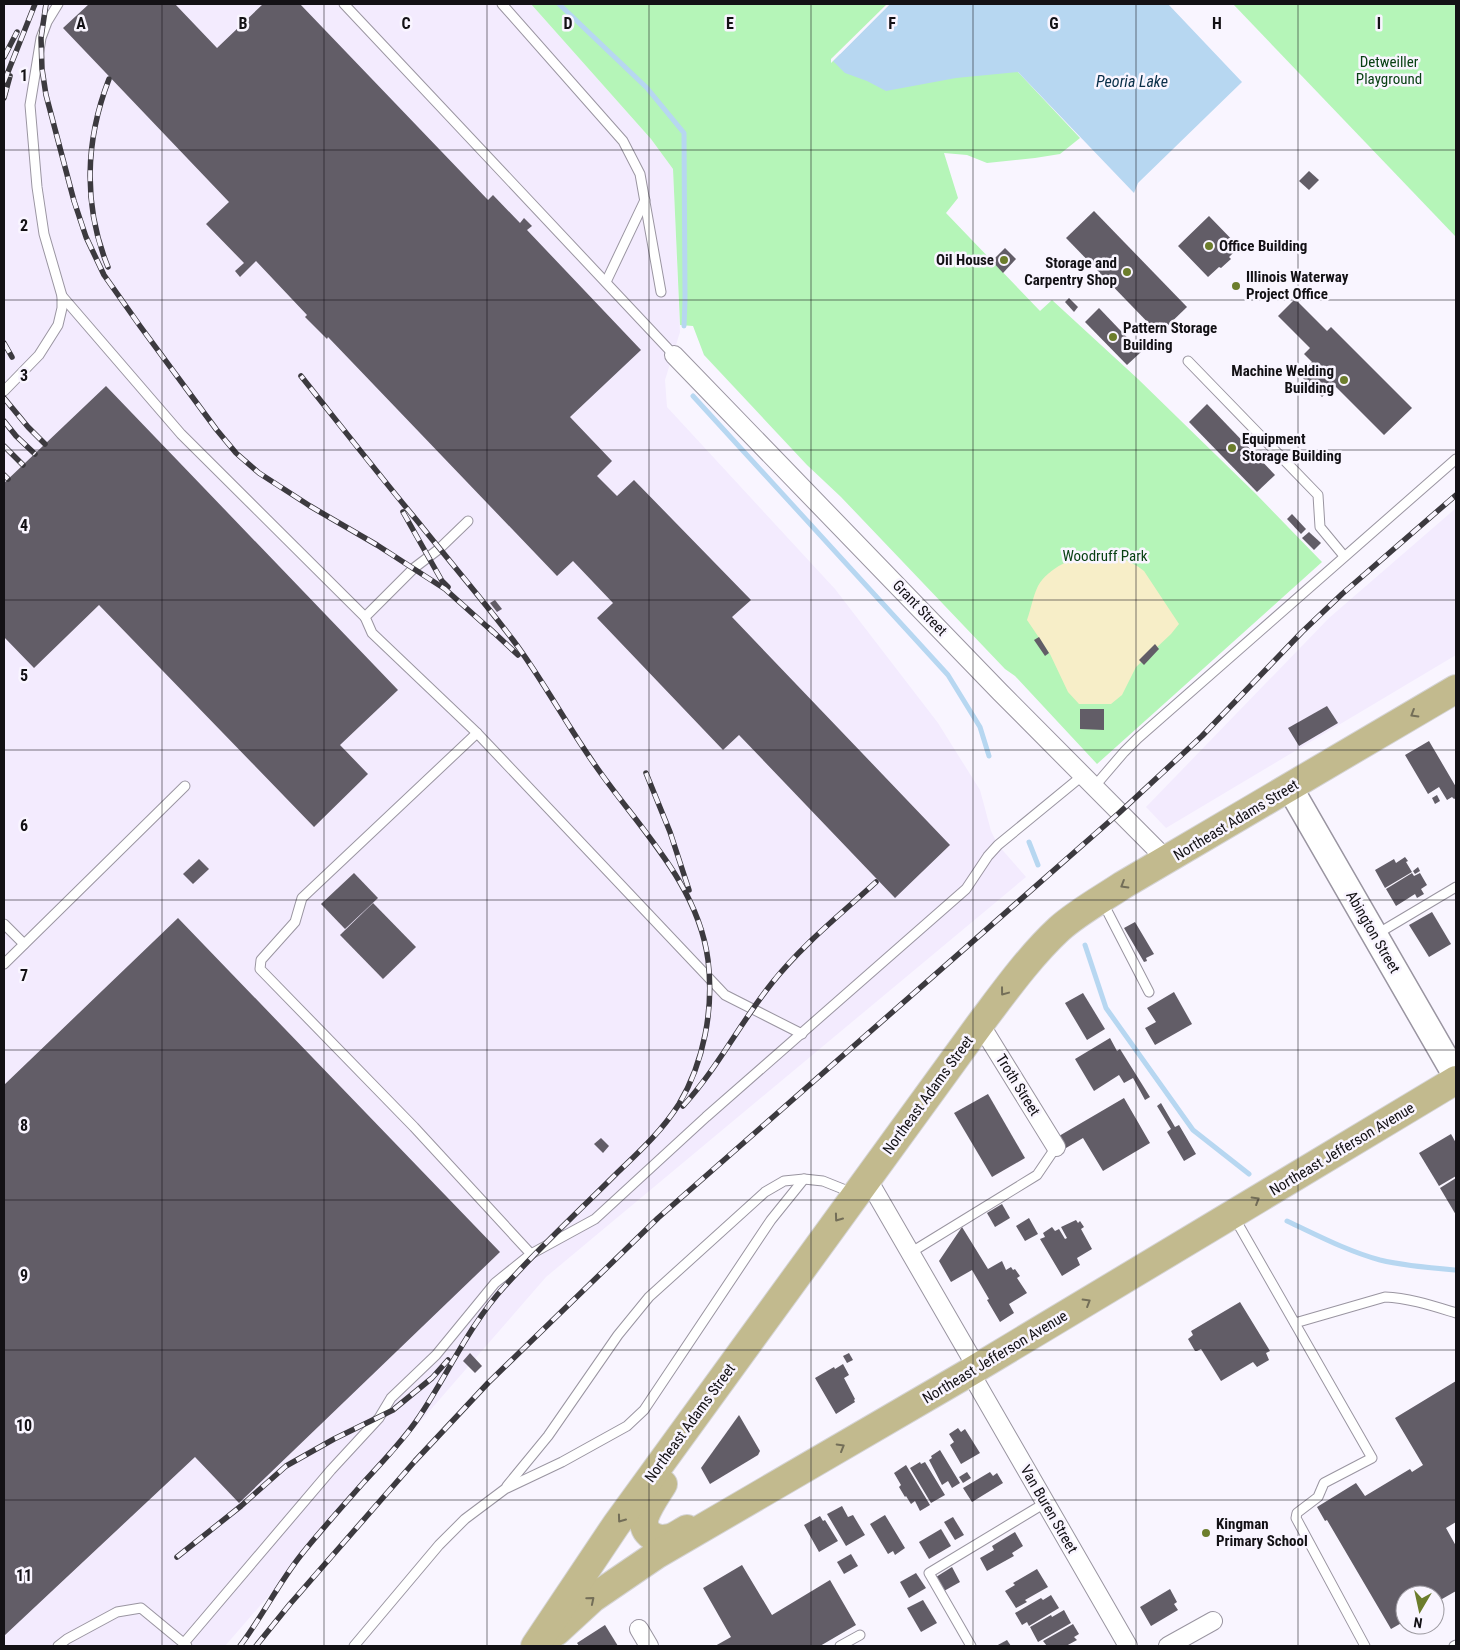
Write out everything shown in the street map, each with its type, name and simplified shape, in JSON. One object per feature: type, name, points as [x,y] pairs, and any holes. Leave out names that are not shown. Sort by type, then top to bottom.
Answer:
[{"type":"main road","name":"Northeast Adams Street","points":[[535,1646],[616,1525],[861,1186],[1016,975],[1052,936],[1076,916],[1101,900],[1456,689]]},
{"type":"main road","name":"Northeast Jefferson Avenue","points":[[544,1646],[560,1628],[611,1584],[656,1555],[974,1370],[1456,1080]]},
{"type":"main road","points":[[741,1351],[681,1450],[645,1516],[644,1524],[646,1530],[656,1538],[670,1538],[799,1471]]},
{"type":"street","name":"Grant Street","points":[[674,355],[1167,860]]},
{"type":"street","name":"Abington Street","points":[[1290,788],[1456,1076]]},
{"type":"street","name":"Troth Street","points":[[980,1024],[1056,1147]]},
{"type":"street","name":"Van Buren Street","points":[[861,1186],[910,1253],[1045,1503],[1128,1646]]},
{"type":"street","points":[[1168,1646],[1213,1621]]},
{"type":"street","points":[[639,1629],[649,1646]]},
{"type":"lane","points":[[4,391],[39,354],[50,339],[58,325],[62,308],[62,296],[44,234],[37,187],[30,105],[41,38],[58,4]]},
{"type":"lane","points":[[344,4],[674,355]]},
{"type":"lane","points":[[502,4],[623,141],[640,174],[661,292]]},
{"type":"lane","points":[[606,282],[645,200]]},
{"type":"lane","points":[[62,296],[181,434],[365,617],[372,633],[477,733],[725,995],[802,1034]]},
{"type":"lane","points":[[1188,361],[1318,495],[1320,528],[1344,556]]},
{"type":"lane","points":[[58,1646],[67,1639],[117,1612],[141,1608],[186,1645],[331,1470],[379,1418],[391,1398],[436,1355],[494,1283],[530,1254],[595,1219],[706,1117],[966,889],[988,856],[998,845],[1088,781],[1124,752],[1456,459]]},
{"type":"lane","points":[[365,617],[414,568],[439,549],[468,521]]},
{"type":"lane","points":[[477,733],[302,898],[295,922],[262,960],[260,968],[414,1127],[530,1254]]},
{"type":"lane","points":[[4,964],[185,786]]},
{"type":"lane","points":[[1375,935],[1456,887]]},
{"type":"lane","points":[[1101,900],[1149,992]]},
{"type":"lane","points":[[4,924],[24,944]]},
{"type":"lane","points":[[910,1253],[1037,1176],[1056,1147]]},
{"type":"lane","points":[[505,1489],[548,1436],[618,1335],[649,1297],[765,1192],[784,1181],[804,1179],[861,1186]]},
{"type":"lane","points":[[354,1646],[439,1545],[465,1519],[505,1489],[562,1462],[627,1426],[644,1410],[771,1220],[804,1179]]},
{"type":"lane","points":[[1232,1214],[1372,1458],[1324,1483],[1318,1497],[1297,1513],[1296,1518],[1365,1646]]},
{"type":"lane","points":[[1295,1323],[1385,1297],[1407,1299],[1456,1313]]},
{"type":"lane","points":[[971,1646],[929,1573],[1045,1503]]},
{"type":"lane","points":[[840,1646],[860,1635]]},
{"type":"shaded area","points":[[4,4],[531,4],[651,139],[673,169],[680,332],[665,380],[667,407],[835,589],[938,723],[980,790],[991,831],[998,845],[1026,877],[546,1277],[225,1646],[4,1646]]},
{"type":"shaded area","points":[[1456,508],[1456,655],[1166,828],[1146,807],[1329,618]]},
{"type":"green space","name":"Woodruff Park","points":[[531,4],[890,4],[839,54],[1018,72],[1080,138],[1060,154],[1035,158],[987,163],[967,155],[944,153],[958,198],[946,213],[1040,311],[1052,300],[1138,379],[1256,494],[1322,562],[1097,764],[1015,676],[1005,669],[841,497],[807,465],[704,355],[693,326],[680,325],[673,169],[651,139]]},
{"type":"green space","name":"Detweiller Playground","points":[[1233,4],[1456,4],[1456,237]]},
{"type":"sand","points":[[1094,553],[1120,558],[1133,563],[1144,571],[1179,624],[1136,667],[1122,695],[1111,704],[1079,704],[1068,692],[1050,654],[1027,620],[1038,586],[1048,574],[1071,560]]},
{"type":"water","name":"Peoria Lake","points":[[890,4],[1168,4],[1242,82],[1138,183],[1134,193],[1018,72],[956,78],[886,91],[867,81],[845,73],[833,61]]},
{"type":"pier","points":[[887,4],[890,4],[831,63],[831,59]]},
{"type":"building","points":[[89,4],[175,4],[217,48],[263,4],[300,4],[488,200],[493,195],[520,223],[524,218],[532,226],[527,230],[641,350],[570,417],[612,461],[597,476],[617,496],[634,480],[751,600],[732,617],[950,845],[895,898],[739,735],[723,750],[597,618],[613,603],[573,561],[557,576],[328,337],[327,339],[305,317],[307,315],[256,261],[240,277],[235,271],[244,263],[206,224],[229,202],[63,28]]},
{"type":"building","points":[[1309,171],[1319,180],[1309,190],[1299,181]]},
{"type":"building","name":"Storage and Carpentry Shop","points":[[1094,211],[1187,307],[1159,334],[1066,238]]},
{"type":"building","name":"Office Building","points":[[1209,216],[1239,247],[1229,257],[1231,259],[1208,277],[1178,246]]},
{"type":"building","name":"Oil House","points":[[1005,248],[1016,259],[1003,273],[992,261]]},
{"type":"building","points":[[1069,298],[1078,307],[1074,312],[1065,302]]},
{"type":"building","name":"Machine Welding Building","points":[[1295,299],[1327,331],[1331,327],[1412,408],[1384,435],[1334,385],[1322,397],[1300,375],[1312,362],[1304,354],[1310,348],[1278,316]]},
{"type":"building","name":"Pattern Storage Building","points":[[1099,308],[1141,352],[1127,365],[1085,322]]},
{"type":"building","points":[[106,386],[398,690],[340,745],[368,774],[314,827],[99,605],[34,668],[4,637],[4,483]]},
{"type":"building","name":"Equipment Storage Building","points":[[1207,404],[1275,475],[1257,492],[1189,422]]},
{"type":"building","points":[[1292,514],[1306,529],[1301,534],[1287,519]]},
{"type":"building","points":[[1309,532],[1321,543],[1314,550],[1302,538]]},
{"type":"building","points":[[495,600],[502,609],[497,612],[490,603]]},
{"type":"building","points":[[1039,637],[1049,653],[1045,656],[1034,640]]},
{"type":"building","points":[[1155,644],[1159,649],[1144,665],[1139,660]]},
{"type":"building","points":[[1327,706],[1338,723],[1299,746],[1288,728]]},
{"type":"building","points":[[1080,709],[1104,709],[1104,730],[1080,729]]},
{"type":"building","points":[[1429,741],[1456,787],[1456,798],[1454,799],[1452,797],[1447,800],[1439,787],[1428,794],[1405,755]]},
{"type":"building","points":[[1437,795],[1440,801],[1435,804],[1432,798]]},
{"type":"building","points":[[1405,857],[1412,872],[1385,888],[1375,870],[1394,859],[1396,863]]},
{"type":"building","points":[[199,859],[209,869],[193,884],[183,874]]},
{"type":"building","points":[[1418,867],[1420,871],[1415,874],[1413,871]]},
{"type":"building","points":[[354,873],[378,898],[345,929],[321,904]]},
{"type":"building","points":[[1412,873],[1414,876],[1420,873],[1427,885],[1421,889],[1424,894],[1417,898],[1415,894],[1396,906],[1386,889]]},
{"type":"building","points":[[373,903],[416,947],[383,979],[340,935]]},
{"type":"building","points":[[1432,912],[1451,944],[1429,957],[1409,925]]},
{"type":"building","points":[[178,918],[500,1252],[239,1503],[195,1457],[4,1636],[4,1085]]},
{"type":"building","points":[[1135,922],[1154,954],[1146,958],[1147,961],[1144,962],[1124,928]]},
{"type":"building","points":[[1174,992],[1192,1024],[1155,1045],[1145,1028],[1156,1022],[1147,1008]]},
{"type":"building","points":[[1083,993],[1105,1029],[1087,1040],[1065,1003]]},
{"type":"building","points":[[1110,1038],[1117,1051],[1120,1049],[1150,1097],[1145,1100],[1133,1078],[1124,1083],[1119,1075],[1094,1091],[1075,1059]]},
{"type":"building","points":[[988,1094],[1025,1158],[992,1177],[954,1113]]},
{"type":"building","points":[[1124,1098],[1150,1143],[1103,1171],[1083,1138],[1066,1148],[1059,1136]]},
{"type":"building","points":[[1161,1103],[1175,1127],[1179,1125],[1196,1154],[1184,1161],[1167,1132],[1171,1129],[1157,1106]]},
{"type":"building","points":[[1451,1134],[1456,1143],[1456,1176],[1439,1186],[1419,1153]]},
{"type":"building","points":[[601,1138],[609,1146],[603,1153],[594,1144]]},
{"type":"building","points":[[1456,1178],[1456,1215],[1440,1188]]},
{"type":"building","points":[[1002,1204],[1010,1218],[995,1227],[987,1213]]},
{"type":"building","points":[[1029,1218],[1038,1234],[1025,1241],[1016,1226]]},
{"type":"building","points":[[1076,1220],[1078,1223],[1080,1221],[1084,1227],[1081,1229],[1092,1249],[1077,1258],[1080,1265],[1062,1276],[1040,1239],[1045,1237],[1043,1233],[1052,1227],[1055,1231],[1059,1229],[1065,1239],[1067,1238],[1061,1227]]},
{"type":"building","points":[[962,1227],[988,1269],[1002,1261],[1006,1270],[1011,1267],[1013,1270],[1015,1269],[1020,1276],[1017,1278],[1027,1293],[1009,1304],[1014,1313],[1000,1322],[972,1270],[951,1282],[939,1261]]},
{"type":"building","points":[[1240,1302],[1270,1351],[1266,1353],[1269,1360],[1257,1367],[1253,1362],[1221,1381],[1201,1349],[1195,1351],[1188,1339],[1193,1335],[1191,1331]]},
{"type":"building","points":[[470,1353],[482,1366],[475,1373],[463,1361]]},
{"type":"building","points":[[849,1353],[853,1360],[847,1363],[843,1356]]},
{"type":"building","points":[[843,1364],[849,1375],[844,1378],[855,1402],[836,1414],[815,1378]]},
{"type":"building","points":[[1456,1381],[1456,1522],[1446,1528],[1456,1546],[1456,1591],[1445,1597],[1445,1585],[1395,1585],[1395,1627],[1391,1629],[1327,1520],[1325,1521],[1317,1507],[1356,1483],[1365,1496],[1410,1469],[1412,1472],[1423,1465],[1395,1418]]},
{"type":"building","points":[[739,1415],[760,1451],[758,1455],[710,1484],[701,1468]]},
{"type":"building","points":[[958,1428],[961,1432],[965,1429],[980,1453],[961,1464],[950,1445],[954,1442],[949,1434]]},
{"type":"building","points":[[940,1450],[960,1483],[952,1488],[948,1481],[942,1485],[929,1460],[932,1458],[931,1456]]},
{"type":"building","points":[[920,1462],[921,1464],[925,1462],[945,1495],[931,1503],[910,1468]]},
{"type":"building","points":[[906,1465],[930,1505],[920,1511],[915,1501],[911,1504],[905,1497],[894,1473]]},
{"type":"building","points":[[967,1472],[971,1478],[963,1483],[959,1477]]},
{"type":"building","points":[[990,1472],[993,1476],[997,1473],[1003,1483],[972,1502],[963,1488]]},
{"type":"building","points":[[842,1506],[848,1517],[853,1515],[865,1535],[846,1546],[827,1514]]},
{"type":"building","points":[[885,1515],[905,1548],[895,1555],[893,1551],[888,1554],[870,1524]]},
{"type":"building","points":[[820,1516],[823,1521],[825,1520],[838,1541],[819,1552],[804,1525]]},
{"type":"building","points":[[953,1517],[964,1535],[955,1540],[944,1522]]},
{"type":"building","points":[[941,1529],[951,1546],[929,1559],[919,1542]]},
{"type":"building","points":[[1015,1532],[1023,1546],[1012,1553],[1014,1556],[987,1571],[980,1558],[994,1550],[992,1546]]},
{"type":"building","points":[[851,1554],[858,1566],[844,1574],[837,1562]]},
{"type":"building","points":[[742,1565],[772,1615],[830,1580],[856,1625],[820,1646],[715,1646],[731,1637],[703,1588]]},
{"type":"building","points":[[952,1567],[960,1582],[944,1591],[936,1577]]},
{"type":"building","points":[[1037,1569],[1048,1587],[1025,1600],[1027,1602],[1016,1608],[1005,1591],[1015,1585],[1013,1583]]},
{"type":"building","points":[[916,1573],[926,1588],[909,1598],[900,1582]]},
{"type":"building","points":[[1170,1589],[1177,1602],[1174,1604],[1178,1610],[1151,1626],[1140,1607]]},
{"type":"building","points":[[1051,1595],[1059,1608],[1029,1626],[1027,1622],[1022,1625],[1015,1613],[1041,1598],[1043,1600]]},
{"type":"building","points":[[923,1600],[937,1623],[921,1632],[907,1608]]},
{"type":"building","points":[[1064,1610],[1071,1623],[1038,1642],[1030,1627]]},
{"type":"building","points":[[1073,1624],[1079,1634],[1074,1637],[1077,1640],[1066,1646],[1047,1646],[1043,1641]]},
{"type":"building","points":[[605,1625],[618,1646],[579,1646],[577,1643]]},
{"type":"building","points":[[1007,1640],[1011,1646],[996,1646]]},
{"type":"waterway","points":[[559,4],[647,88],[684,133],[684,326]]},
{"type":"waterway","points":[[693,396],[948,675],[980,727],[989,756]]},
{"type":"waterway","points":[[1029,842],[1038,865]]},
{"type":"waterway","points":[[1085,945],[1106,1008],[1193,1130],[1249,1174]]},
{"type":"waterway","points":[[1287,1221],[1344,1247],[1380,1260],[1456,1270]]},
{"type":"railway","points":[[4,82],[35,4]]},
{"type":"railway","points":[[46,4],[41,38],[42,69],[46,95],[74,201],[86,237],[104,275],[140,326],[216,429],[236,453],[259,473],[445,589],[493,632]]},
{"type":"railway","points":[[4,57],[17,32]]},
{"type":"railway","points":[[4,98],[10,76]]},
{"type":"railway","points":[[108,267],[94,221],[90,173],[95,126],[109,79]]},
{"type":"railway","points":[[4,343],[12,357]]},
{"type":"railway","points":[[240,1646],[301,1555],[413,1426],[480,1317],[492,1301],[546,1243],[650,1141],[672,1114],[688,1088],[701,1053],[710,997],[708,960],[702,932],[692,906],[664,856],[595,765],[513,640],[301,376]]},
{"type":"railway","points":[[4,398],[45,444]]},
{"type":"railway","points":[[4,421],[16,436],[35,454]]},
{"type":"railway","points":[[4,446],[23,465]]},
{"type":"railway","points":[[4,475],[8,479]]},
{"type":"railway","points":[[256,1646],[290,1604],[415,1461],[488,1383],[658,1218],[1119,813],[1202,736],[1302,632],[1342,594],[1456,495]]},
{"type":"railway","points":[[403,512],[442,581],[448,587]]},
{"type":"railway","points":[[489,628],[518,655]]},
{"type":"railway","points":[[646,773],[670,832],[689,890]]},
{"type":"railway","points":[[683,1106],[707,1077],[760,998],[784,969],[822,930],[876,882]]},
{"type":"railway","points":[[177,1557],[241,1506],[286,1466],[334,1439],[393,1410],[432,1378],[448,1360]]},
{"type":"place","name":"Office Building","points":[[1209,246]]},
{"type":"place","name":"Oil House","points":[[1004,260]]},
{"type":"place","name":"Storage and Carpentry Shop","points":[[1127,272]]},
{"type":"place","name":"Illinois Waterway Project Office","points":[[1236,286]]},
{"type":"place","name":"Pattern Storage Building","points":[[1113,337]]},
{"type":"place","name":"Machine Welding Building","points":[[1344,380]]},
{"type":"place","name":"Equipment Storage Building","points":[[1232,448]]},
{"type":"place","name":"Kingman Primary School","points":[[1206,1533]]}]
